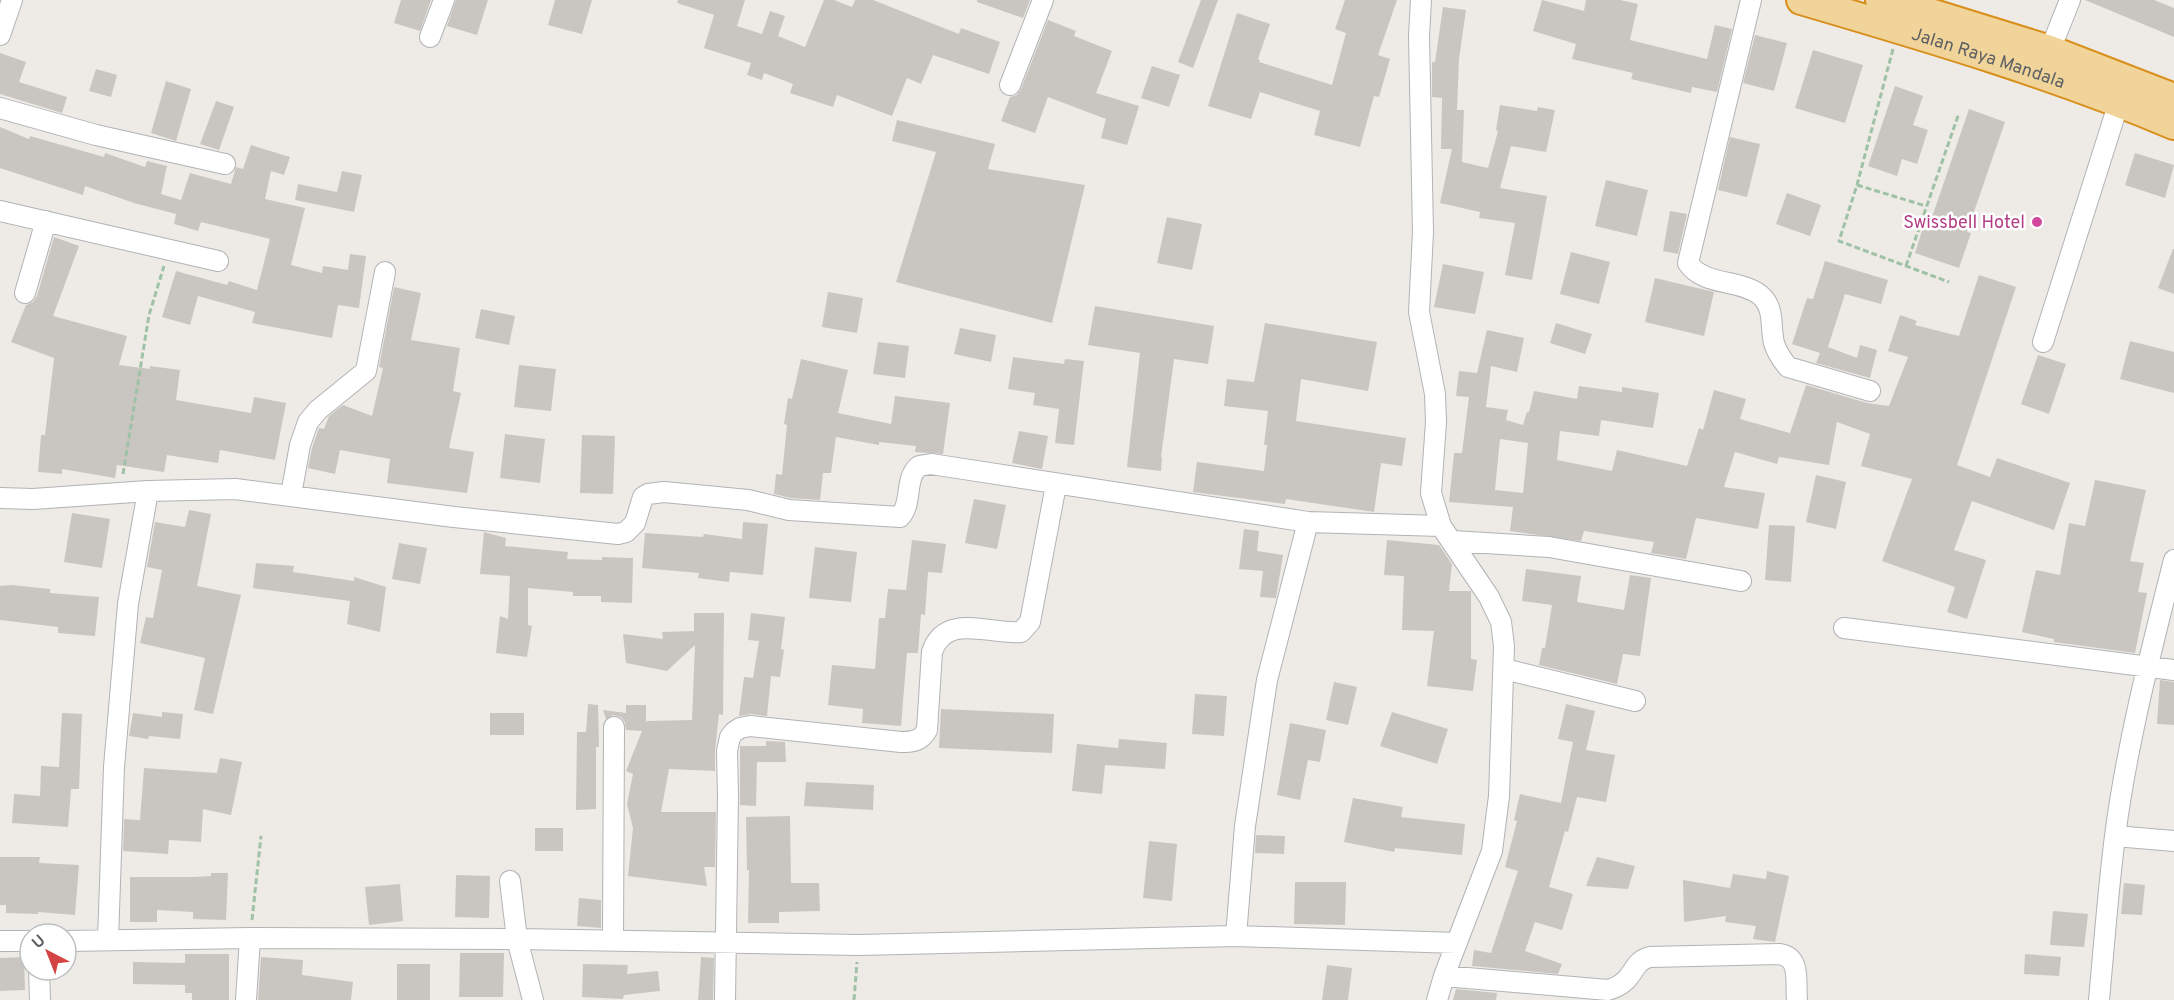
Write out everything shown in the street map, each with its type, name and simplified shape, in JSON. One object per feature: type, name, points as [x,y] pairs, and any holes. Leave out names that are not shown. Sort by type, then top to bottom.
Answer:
[{"type":"highway","name":"Jalan Raya Mandala","points":[[1801,0],[2036,72],[2174,125]]},
{"type":"highway","name":"Jalan Raya Mandala","points":[[1880,0],[2050,50],[2174,98]]},
{"type":"street","points":[[0,35],[12,0]]},
{"type":"street","points":[[430,37],[444,0]]},
{"type":"street","points":[[1010,85],[1043,0]]},
{"type":"street","points":[[1421,0],[1419,36],[1423,232],[1419,312],[1435,394],[1436,422],[1431,493],[1447,534],[1489,597],[1501,622],[1504,646],[1499,796],[1492,851],[1456,943],[1437,1000]]},
{"type":"street","points":[[1751,0],[1688,263],[1699,274],[1759,293],[1767,302],[1771,312],[1774,343],[1780,358],[1788,367],[1870,391]]},
{"type":"street","points":[[2050,50],[2070,0]]},
{"type":"street","points":[[2043,342],[2119,102]]},
{"type":"street","points":[[0,108],[96,135],[225,164]]},
{"type":"street","points":[[0,211],[219,261]]},
{"type":"street","points":[[26,293],[46,221]]},
{"type":"street","points":[[291,495],[300,445],[308,422],[318,410],[366,371],[385,272]]},
{"type":"street","points":[[0,498],[33,499],[148,491],[235,489],[454,517],[618,534],[626,532],[635,523],[640,502],[648,494],[664,492],[748,500],[789,510],[896,518],[903,514],[915,468],[931,464],[1308,522],[1447,534],[1549,546],[1741,581]]},
{"type":"street","points":[[725,1000],[727,751],[730,737],[740,728],[750,726],[901,742],[920,739],[927,730],[932,652],[940,636],[952,629],[962,628],[1021,632],[1030,622],[1056,485]]},
{"type":"street","points":[[108,940],[114,767],[127,616],[148,491]]},
{"type":"street","points":[[1236,936],[1245,826],[1267,680],[1308,522]]},
{"type":"street","points":[[2099,1000],[2115,836],[2146,668],[2174,560]]},
{"type":"street","points":[[1844,628],[2174,670]]},
{"type":"street","points":[[1504,669],[1635,701]]},
{"type":"street","points":[[613,939],[614,727]]},
{"type":"street","points":[[2115,836],[2174,841]]},
{"type":"street","points":[[510,881],[517,939],[533,1000]]},
{"type":"street","points":[[78,941],[250,938],[613,939],[859,945],[1236,936],[1456,943]]},
{"type":"street","points":[[246,1000],[250,938]]},
{"type":"street","points":[[0,941],[18,941]]},
{"type":"street","points":[[1444,976],[1608,990],[1626,980],[1637,963],[1650,957],[1779,954],[1789,957],[1795,965],[1797,1000]]},
{"type":"street","points":[[39,982],[40,1000]]},
{"type":"path","points":[[1899,30],[1857,185],[1839,241],[1949,282]]},
{"type":"path","points":[[1906,266],[1959,113]]},
{"type":"path","points":[[1857,185],[1926,206]]},
{"type":"path","points":[[120,494],[149,315],[169,250]]},
{"type":"path","points":[[250,938],[261,836]]},
{"type":"path","points":[[854,1000],[859,945]]},
{"type":"building","points":[[401,0],[431,0],[420,31],[394,23]]},
{"type":"building","points":[[456,0],[488,0],[477,35],[447,26]]},
{"type":"building","points":[[555,0],[592,0],[582,34],[548,25]]},
{"type":"building","points":[[678,0],[745,0],[737,26],[762,34],[770,11],[785,16],[778,36],[805,47],[824,0],[834,0],[852,7],[855,0],[873,0],[959,34],[961,28],[1000,42],[989,74],[933,55],[921,84],[907,78],[892,116],[837,95],[833,107],[790,93],[793,84],[764,73],[762,80],[747,75],[751,63],[704,48],[714,15],[677,3]]},
{"type":"building","points":[[977,0],[1030,0],[1023,18],[977,2]]},
{"type":"building","points":[[1201,0],[1218,0],[1193,68],[1178,62]]},
{"type":"building","points":[[1345,0],[1397,0],[1378,55],[1390,59],[1379,97],[1374,96],[1360,147],[1314,135],[1320,111],[1260,92],[1251,119],[1208,106],[1237,13],[1270,24],[1259,62],[1332,85],[1346,33],[1335,29]]},
{"type":"building","points":[[1542,0],[1584,11],[1586,0],[1620,0],[1638,4],[1630,40],[1707,59],[1715,25],[1732,29],[1717,92],[1692,87],[1691,93],[1631,79],[1633,73],[1572,59],[1576,44],[1533,31]]},
{"type":"building","points":[[2085,0],[2154,0],[2174,8],[2174,37]]},
{"type":"building","points":[[1443,7],[1466,10],[1459,59],[1457,110],[1464,110],[1462,162],[1488,168],[1498,131],[1496,130],[1500,105],[1537,111],[1538,107],[1555,110],[1546,152],[1511,146],[1500,188],[1547,196],[1532,280],[1505,275],[1515,223],[1479,218],[1480,212],[1440,203],[1452,149],[1441,149],[1442,98],[1432,97],[1432,62],[1435,62]]},
{"type":"building","points":[[1048,20],[1076,31],[1074,36],[1112,51],[1096,93],[1139,106],[1127,145],[1101,138],[1106,119],[1048,97],[1035,133],[1001,121],[1010,97],[1017,95],[1021,89]]},
{"type":"building","points":[[1755,35],[1787,43],[1774,91],[1743,83]]},
{"type":"building","points":[[1813,50],[1863,65],[1845,123],[1795,108]]},
{"type":"building","points":[[0,53],[26,62],[19,82],[67,97],[62,113],[0,94]]},
{"type":"building","points":[[1152,66],[1180,75],[1169,107],[1141,98]]},
{"type":"building","points":[[96,69],[117,75],[111,97],[89,91]]},
{"type":"building","points":[[166,81],[191,89],[176,141],[151,133]]},
{"type":"building","points":[[1895,86],[1923,96],[1913,125],[1928,130],[1917,164],[1902,159],[1897,176],[1868,166]]},
{"type":"building","points":[[216,101],[234,107],[219,150],[200,144]]},
{"type":"building","points":[[1969,109],[2005,122],[1967,232],[1971,233],[1959,268],[1915,253],[1926,218],[1931,220]]},
{"type":"building","points":[[897,120],[995,144],[988,169],[1085,185],[1052,323],[896,282],[936,152],[892,141]]},
{"type":"building","points":[[0,127],[29,139],[30,136],[104,157],[105,153],[145,167],[147,161],[167,166],[161,194],[181,200],[190,173],[231,184],[236,167],[243,169],[251,145],[290,157],[284,175],[271,171],[265,199],[305,208],[291,265],[322,273],[323,266],[348,270],[350,254],[366,256],[359,308],[338,305],[332,338],[252,323],[255,312],[198,296],[190,325],[162,317],[176,271],[227,285],[229,281],[257,290],[270,239],[201,222],[198,231],[174,224],[176,214],[134,203],[85,186],[83,195],[0,168]]},
{"type":"building","points":[[1730,137],[1760,144],[1747,197],[1718,190]]},
{"type":"building","points":[[2135,153],[2174,165],[2165,198],[2125,185]]},
{"type":"building","points":[[342,171],[362,175],[354,212],[295,200],[298,184],[337,192]]},
{"type":"building","points":[[1606,180],[1648,190],[1637,236],[1595,226]]},
{"type":"building","points":[[1787,193],[1821,205],[1810,236],[1776,224]]},
{"type":"building","points":[[1670,211],[1687,214],[1678,254],[1663,251]]},
{"type":"building","points":[[1167,217],[1202,224],[1192,270],[1157,263]]},
{"type":"building","points":[[54,237],[79,246],[53,316],[127,336],[119,365],[180,370],[176,400],[251,413],[254,397],[286,403],[275,460],[220,450],[218,463],[167,455],[164,472],[117,465],[115,478],[62,469],[62,474],[38,472],[41,435],[45,435],[54,358],[11,342],[26,305],[33,302],[37,296]]},
{"type":"building","points":[[2174,249],[2174,294],[2158,288]]},
{"type":"building","points":[[1571,252],[1610,262],[1599,304],[1560,294]]},
{"type":"building","points":[[1825,261],[1888,280],[1881,304],[1845,294],[1828,347],[1857,358],[1860,345],[1877,350],[1870,378],[1816,363],[1820,353],[1792,344],[1807,298],[1813,299]]},
{"type":"building","points":[[1443,264],[1484,272],[1475,314],[1434,307]]},
{"type":"building","points":[[1979,275],[2016,287],[1957,465],[1990,477],[1997,458],[2070,483],[2054,530],[1972,501],[1954,550],[1986,560],[1967,619],[1947,612],[1955,587],[1882,561],[1912,479],[1861,466],[1870,434],[1837,422],[1829,465],[1779,457],[1777,464],[1735,452],[1724,487],[1765,493],[1758,529],[1696,518],[1686,559],[1651,553],[1654,542],[1584,531],[1581,541],[1510,531],[1513,507],[1449,502],[1454,453],[1462,453],[1469,397],[1456,396],[1459,371],[1477,373],[1487,330],[1524,338],[1517,372],[1491,366],[1486,407],[1508,410],[1506,420],[1523,425],[1534,391],[1577,399],[1579,386],[1622,392],[1622,387],[1659,393],[1653,428],[1601,420],[1599,436],[1560,431],[1557,460],[1612,471],[1617,450],[1687,466],[1699,428],[1703,430],[1714,390],[1746,399],[1740,419],[1790,433],[1806,385],[1867,403],[1889,406],[1908,357],[1888,351],[1900,315],[1917,321],[1915,325],[1959,336]],"holes":[[[1500,439],[1528,443],[1523,493],[1495,490]]]},
{"type":"building","points":[[1655,278],[1714,292],[1704,336],[1645,322]]},
{"type":"building","points":[[394,287],[421,293],[411,340],[460,348],[453,391],[461,393],[449,448],[474,452],[467,493],[387,483],[390,459],[340,450],[335,474],[308,468],[319,428],[324,429],[329,416],[343,405],[372,416],[383,368],[379,367]]},
{"type":"building","points":[[828,292],[863,298],[857,333],[822,327]]},
{"type":"building","points":[[1095,306],[1214,326],[1208,364],[1174,359],[1161,471],[1127,467],[1140,353],[1088,345]]},
{"type":"building","points":[[481,309],[515,316],[509,345],[475,338]]},
{"type":"building","points":[[1265,323],[1377,342],[1368,391],[1301,379],[1296,421],[1406,438],[1402,466],[1381,463],[1374,512],[1286,499],[1285,504],[1193,492],[1197,462],[1264,471],[1268,411],[1224,406],[1227,379],[1254,382]]},
{"type":"building","points":[[1556,323],[1592,334],[1585,354],[1550,343]]},
{"type":"building","points":[[960,328],[996,335],[991,362],[954,354]]},
{"type":"building","points":[[2130,341],[2174,352],[2174,393],[2120,379]]},
{"type":"building","points":[[878,342],[909,346],[905,378],[873,374]]},
{"type":"building","points":[[2038,355],[2066,364],[2049,414],[2021,404]]},
{"type":"building","points":[[1013,357],[1064,364],[1065,359],[1084,361],[1074,445],[1055,443],[1059,409],[1033,405],[1035,393],[1008,389]]},
{"type":"building","points":[[801,359],[848,370],[838,413],[891,424],[895,396],[950,403],[943,454],[915,452],[916,446],[879,442],[879,445],[836,437],[831,473],[823,473],[820,500],[774,494],[776,474],[782,475],[787,425],[784,424],[788,398],[792,399]]},
{"type":"building","points":[[519,365],[556,369],[551,411],[514,407]]},
{"type":"building","points":[[1019,431],[1048,436],[1042,469],[1012,463]]},
{"type":"building","points":[[505,434],[545,439],[540,483],[500,478]]},
{"type":"building","points":[[582,435],[615,436],[613,494],[580,493]]},
{"type":"building","points":[[1816,475],[1846,482],[1836,529],[1806,522]]},
{"type":"building","points":[[2095,480],[2146,490],[2130,561],[2144,563],[2138,592],[2147,593],[2135,653],[2054,642],[2054,639],[2022,632],[2036,570],[2060,575],[2069,523],[2085,526]]},
{"type":"building","points":[[974,499],[1006,505],[997,549],[965,543]]},
{"type":"building","points":[[189,510],[211,514],[197,586],[241,595],[213,714],[194,710],[205,658],[140,643],[146,617],[153,618],[162,570],[147,567],[155,522],[185,527]]},
{"type":"building","points":[[72,513],[110,519],[102,568],[64,562]]},
{"type":"building","points":[[743,522],[768,524],[763,575],[730,572],[729,582],[698,578],[699,573],[642,568],[645,533],[703,537],[704,534],[742,539]]},
{"type":"building","points":[[1769,525],[1795,526],[1791,582],[1765,580]]},
{"type":"building","points":[[1244,529],[1259,531],[1257,551],[1283,555],[1276,598],[1260,597],[1263,571],[1239,569]]},
{"type":"building","points":[[484,532],[506,538],[505,546],[568,552],[567,559],[633,558],[632,603],[601,602],[601,596],[573,596],[573,592],[528,588],[528,625],[532,626],[527,657],[496,653],[500,616],[508,619],[510,576],[480,574]]},
{"type":"building","points":[[912,540],[946,544],[942,573],[928,572],[925,615],[921,614],[918,653],[907,653],[901,726],[862,723],[863,709],[828,705],[832,665],[875,669],[879,618],[885,618],[888,589],[906,590]]},
{"type":"building","points":[[1387,540],[1439,545],[1452,564],[1449,591],[1471,591],[1471,659],[1477,660],[1473,691],[1427,686],[1434,631],[1402,630],[1404,576],[1384,575]]},
{"type":"building","points":[[399,543],[427,548],[420,584],[392,579]]},
{"type":"building","points":[[815,547],[857,552],[851,602],[809,598]]},
{"type":"building","points":[[256,563],[294,566],[293,572],[354,581],[354,577],[386,587],[380,632],[347,624],[350,601],[253,588]]},
{"type":"building","points":[[1526,569],[1581,576],[1577,602],[1624,610],[1630,575],[1651,578],[1640,656],[1623,654],[1617,684],[1539,665],[1542,648],[1545,648],[1552,605],[1522,601]]},
{"type":"building","points":[[0,586],[50,589],[50,593],[99,597],[95,636],[58,633],[58,627],[0,620]]},
{"type":"building","points":[[694,613],[724,613],[723,715],[719,714],[715,771],[669,769],[661,812],[716,812],[715,867],[704,867],[707,886],[628,876],[633,828],[627,804],[633,774],[626,771],[642,731],[626,730],[625,722],[621,717],[613,715],[606,719],[603,710],[626,713],[626,705],[646,705],[646,723],[647,721],[692,720],[695,645],[667,671],[626,663],[623,634],[663,639],[662,632],[694,631]]},
{"type":"building","points":[[751,613],[785,617],[780,677],[771,676],[767,716],[751,714],[739,716],[744,677],[753,678],[759,641],[748,640]]},
{"type":"building","points":[[2160,680],[2174,682],[2174,725],[2157,724]]},
{"type":"building","points":[[1334,682],[1357,687],[1348,725],[1326,720]]},
{"type":"building","points":[[1195,694],[1227,696],[1224,736],[1192,734]]},
{"type":"building","points":[[588,704],[598,705],[599,747],[596,747],[596,809],[576,810],[577,732],[586,732]]},
{"type":"building","points":[[1566,704],[1595,711],[1586,750],[1615,755],[1606,802],[1577,797],[1568,832],[1565,831],[1549,887],[1573,894],[1562,930],[1535,922],[1525,951],[1562,964],[1558,974],[1472,966],[1474,950],[1491,953],[1518,871],[1505,867],[1517,821],[1514,820],[1520,794],[1561,803],[1573,742],[1558,739]]},
{"type":"building","points":[[941,709],[1054,714],[1052,753],[939,748]]},
{"type":"building","points":[[162,712],[183,714],[180,739],[149,736],[148,739],[129,736],[133,713],[162,717]]},
{"type":"building","points":[[1392,712],[1448,729],[1437,764],[1380,746]]},
{"type":"building","points":[[62,713],[82,714],[79,789],[71,789],[68,827],[12,823],[14,794],[40,796],[41,766],[59,767]]},
{"type":"building","points":[[490,713],[524,713],[524,735],[490,735]]},
{"type":"building","points":[[1290,723],[1326,730],[1320,762],[1308,760],[1300,800],[1277,795]]},
{"type":"building","points":[[1119,739],[1167,743],[1165,769],[1105,765],[1102,794],[1072,791],[1077,744],[1118,748]]},
{"type":"building","points":[[766,741],[785,742],[786,762],[757,762],[756,806],[740,805],[740,746],[766,746]]},
{"type":"building","points":[[220,758],[242,762],[231,815],[203,809],[201,842],[169,840],[168,854],[123,851],[124,819],[140,820],[144,768],[217,773]]},
{"type":"building","points":[[806,782],[874,785],[873,810],[804,806]]},
{"type":"building","points":[[1353,798],[1403,807],[1401,817],[1465,824],[1462,855],[1395,848],[1394,852],[1344,842]]},
{"type":"building","points":[[790,816],[791,883],[819,883],[820,911],[779,912],[779,923],[748,923],[749,870],[747,870],[746,817]]},
{"type":"building","points":[[535,828],[563,828],[563,851],[535,851]]},
{"type":"building","points":[[1256,835],[1285,836],[1284,854],[1255,853]]},
{"type":"building","points":[[1149,841],[1177,844],[1172,901],[1143,898]]},
{"type":"building","points":[[0,857],[40,857],[39,863],[79,865],[75,915],[38,912],[38,914],[6,913],[6,905],[0,905]]},
{"type":"building","points":[[1597,857],[1635,866],[1628,889],[1586,886]]},
{"type":"building","points":[[1767,871],[1789,876],[1775,942],[1753,939],[1756,926],[1725,922],[1726,916],[1684,922],[1683,880],[1730,888],[1733,874],[1766,879]]},
{"type":"building","points":[[211,873],[228,873],[226,920],[193,919],[193,912],[157,910],[157,922],[130,922],[130,877],[195,877],[211,876]]},
{"type":"building","points":[[456,875],[490,876],[489,918],[455,917]]},
{"type":"building","points":[[1295,882],[1346,882],[1345,925],[1294,924]]},
{"type":"building","points":[[2124,883],[2145,885],[2142,915],[2121,914]]},
{"type":"building","points":[[400,884],[403,921],[369,925],[365,887]]},
{"type":"building","points":[[579,898],[601,900],[601,928],[577,926]]},
{"type":"building","points":[[2053,911],[2088,914],[2084,947],[2050,945]]},
{"type":"building","points":[[460,953],[504,953],[503,997],[459,997]]},
{"type":"building","points":[[185,954],[229,954],[229,1000],[192,1000],[192,993],[185,993],[185,985],[133,984],[133,962],[185,963]]},
{"type":"building","points":[[2025,954],[2061,957],[2059,976],[2024,974]]},
{"type":"building","points":[[18,957],[18,982],[25,982],[25,990],[0,991],[0,958]]},
{"type":"building","points":[[261,957],[303,960],[302,975],[353,982],[351,1000],[258,1000]]},
{"type":"building","points":[[701,957],[714,958],[713,1000],[698,1000]]},
{"type":"building","points":[[397,964],[430,964],[430,1000],[397,1000]]},
{"type":"building","points":[[583,964],[628,965],[627,974],[658,971],[660,991],[624,995],[623,999],[582,997]]},
{"type":"building","points":[[1327,965],[1352,968],[1348,1000],[1322,1000]]},
{"type":"building","points":[[1456,989],[1497,993],[1496,1000],[1453,1000]]},
{"type":"place","name":"Swissbell Hotel","points":[[2037,222]]}]
